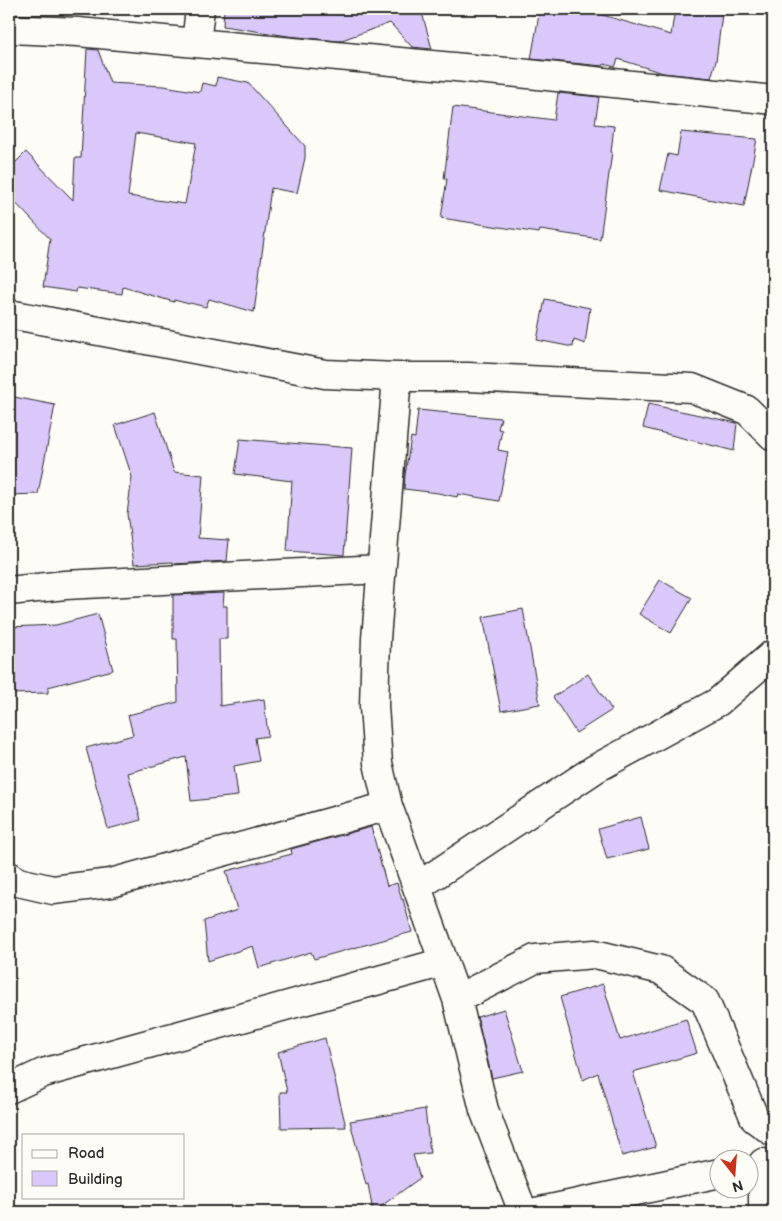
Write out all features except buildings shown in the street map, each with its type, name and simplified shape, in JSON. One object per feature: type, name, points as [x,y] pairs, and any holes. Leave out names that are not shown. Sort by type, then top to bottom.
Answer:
[{"type":"street","points":[[196,43],[200,9]]},
{"type":"street","points":[[9,29],[78,32],[519,73],[773,100]]},
{"type":"street","points":[[9,314],[325,374],[468,377],[692,388],[747,410],[773,436]]},
{"type":"street","points":[[397,377],[376,639],[374,706],[378,763],[388,806],[457,999],[484,1110],[523,1212]]},
{"type":"street","points":[[9,591],[65,585],[381,568]]},
{"type":"street","points":[[417,887],[596,769],[718,702],[773,654]]},
{"type":"street","points":[[9,876],[18,882],[53,890],[111,883],[388,806]]},
{"type":"street","points":[[457,999],[535,959],[595,954],[661,970],[705,1001],[755,1119],[773,1132]]},
{"type":"street","points":[[9,1089],[43,1073],[444,962]]},
{"type":"street","points":[[762,1164],[763,1212]]},
{"type":"street","points":[[536,1212],[710,1175]]}]
